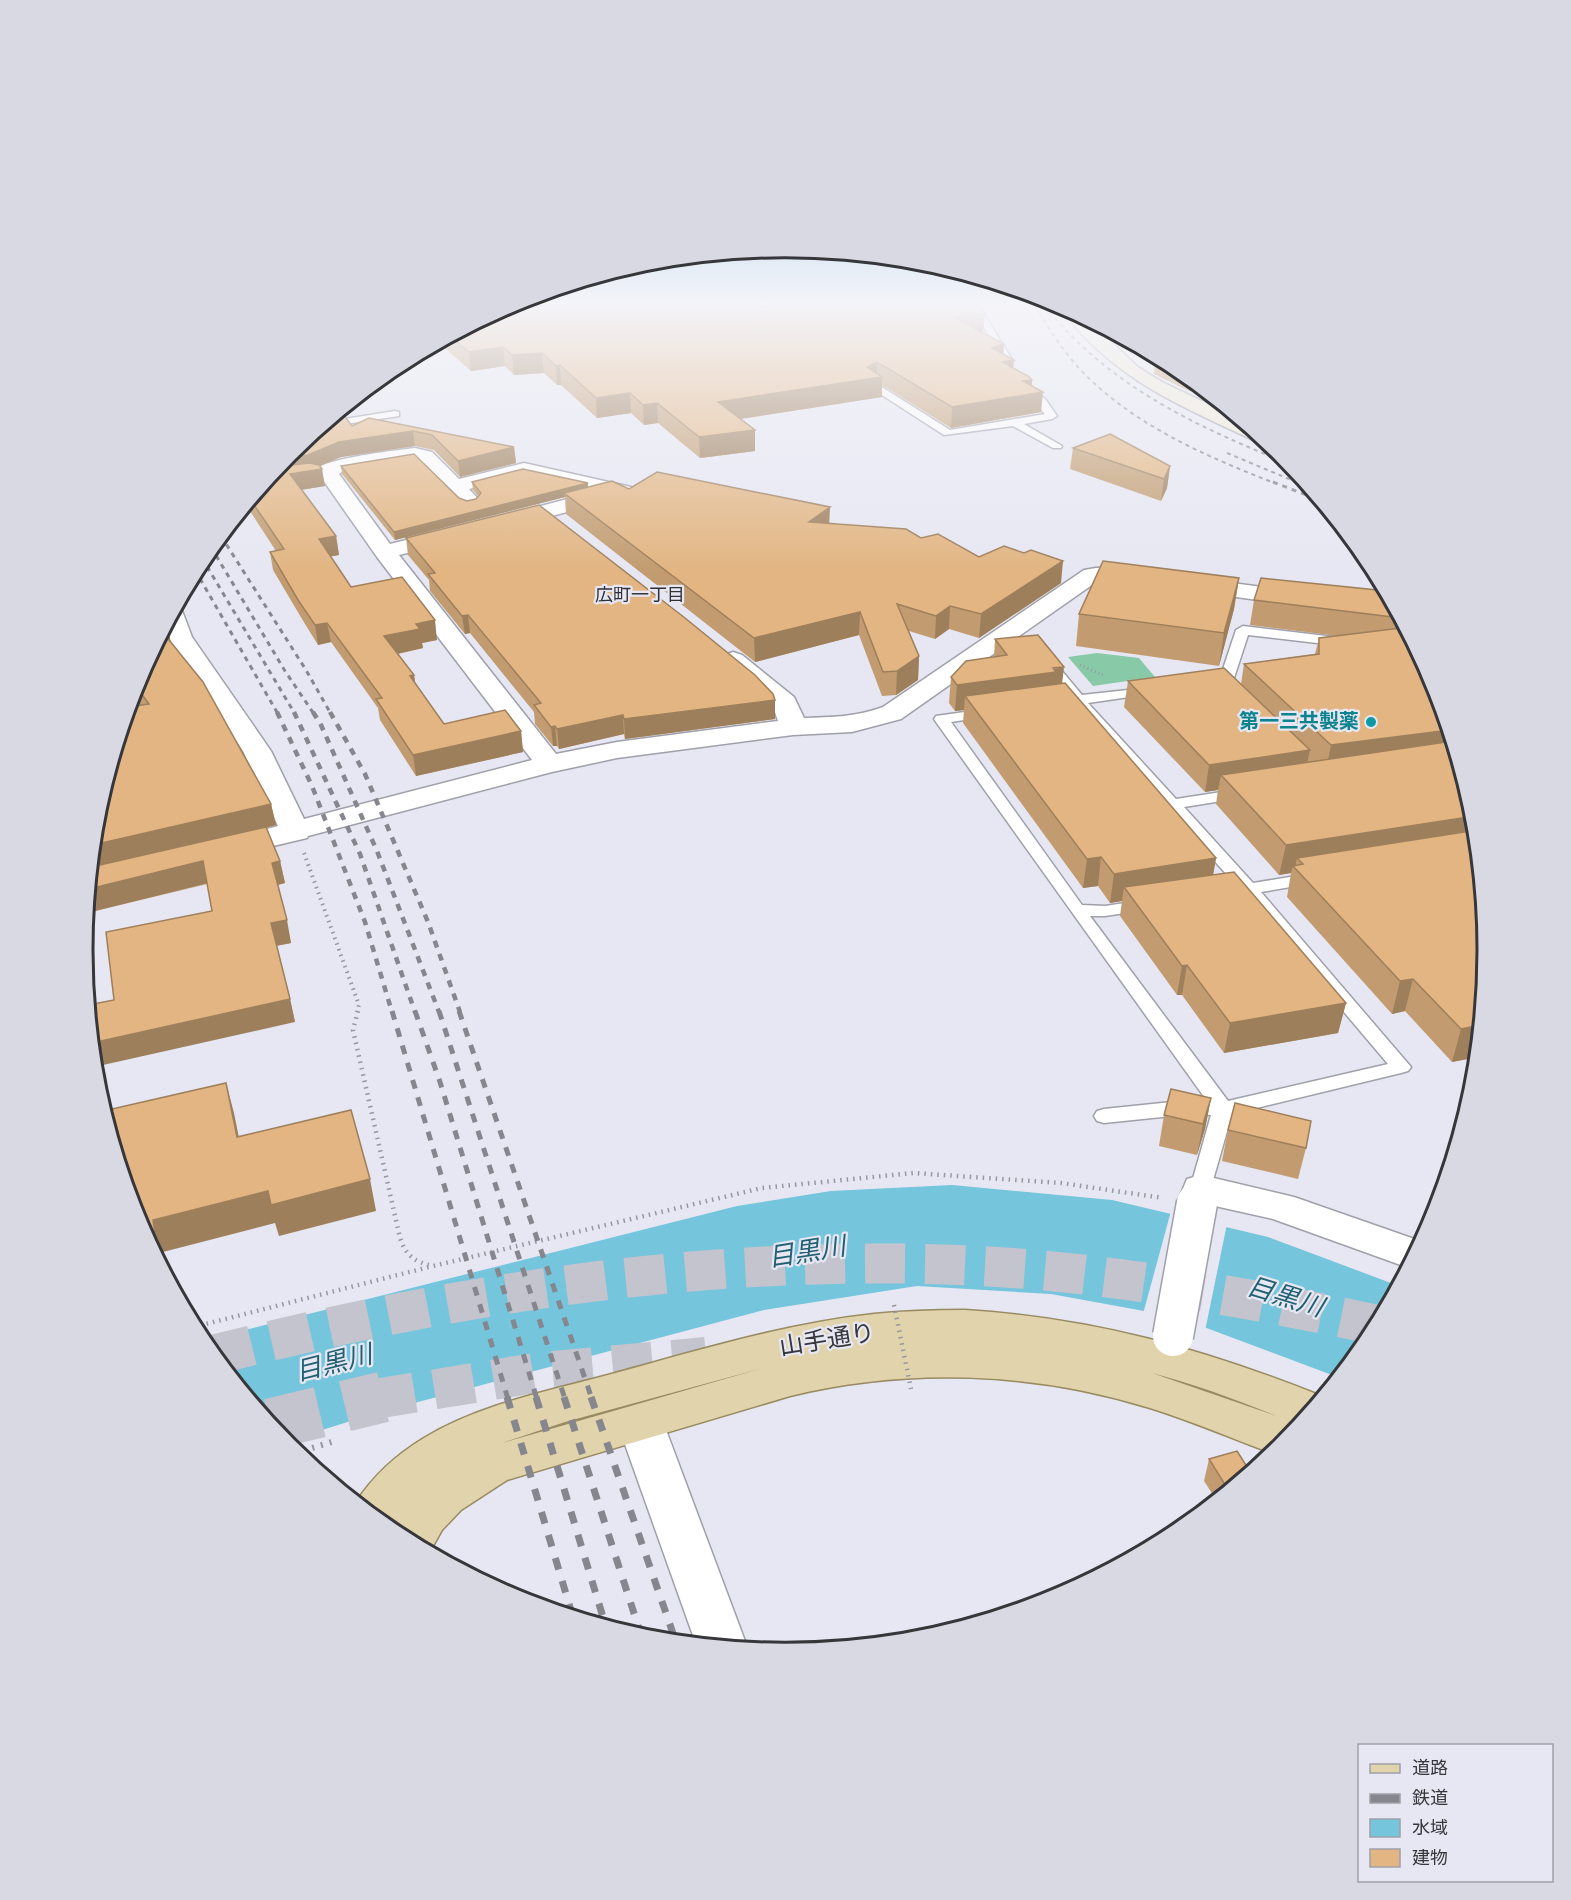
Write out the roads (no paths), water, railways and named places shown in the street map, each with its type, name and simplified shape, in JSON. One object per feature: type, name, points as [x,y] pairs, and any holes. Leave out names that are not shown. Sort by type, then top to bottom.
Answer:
[{"type":"main road","name":"山手通り","points":[[378,1509],[402,1479],[436,1453],[479,1432],[526,1415],[770,1349],[841,1335],[914,1327],[979,1328],[1047,1334],[1107,1344],[1171,1348],[1231,1380],[1305,1408]]},
{"type":"main road","name":"山手通り","points":[[413,1534],[420,1520],[441,1497],[464,1480],[493,1465],[777,1382],[851,1366],[924,1360],[1041,1367],[1101,1377],[1158,1392],[1278,1436]]},
{"type":"street","points":[[1174,395],[1237,425]]},
{"type":"street","points":[[482,528],[454,486],[425,456],[415,454],[337,466],[319,474],[385,552],[549,764]]},
{"type":"street","points":[[385,552],[624,491],[524,469],[454,486]]},
{"type":"street","points":[[546,512],[572,532]]},
{"type":"street","points":[[204,854],[297,832],[549,764],[617,750],[793,727],[852,724],[879,718],[892,713],[1092,575],[1102,573],[1323,602]]},
{"type":"street","points":[[176,623],[180,637],[231,709],[257,751],[297,832]]},
{"type":"street","points":[[714,644],[785,703],[793,727]]},
{"type":"street","points":[[1171,1348],[1199,1196],[1280,1207],[1409,1252]]},
{"type":"street","points":[[640,1422],[720,1639]]},
{"type":"lane","points":[[888,395],[948,433],[1052,416],[1033,395]]},
{"type":"lane","points":[[336,424],[395,414]]},
{"type":"lane","points":[[1014,422],[1057,446]]},
{"type":"lane","points":[[1242,705],[1220,682],[1243,630],[1360,644]]},
{"type":"lane","points":[[1038,651],[1078,700],[1249,889],[1401,1067],[1223,1109],[1191,1107],[1104,1116]]},
{"type":"lane","points":[[1058,702],[1169,688]]},
{"type":"lane","points":[[1001,711],[941,719],[1223,1109]]},
{"type":"lane","points":[[1173,804],[1253,792]]},
{"type":"lane","points":[[1222,893],[1329,876]]},
{"type":"lane","points":[[1077,910],[1105,911],[1164,902]]},
{"type":"lane","points":[[1199,1196],[1223,1109]]},
{"type":"water","name":"目黒川","points":[[952,1185],[1112,1200],[1268,1237],[1392,1283],[1361,1335],[1332,1375],[1177,1317],[1051,1294],[917,1286],[764,1310],[373,1414],[295,1439],[236,1372],[212,1338],[737,1206],[831,1191]]},
{"type":"tunnel","points":[[222,1353],[309,1332],[504,1294],[701,1271],[800,1265],[899,1264],[1046,1271],[1189,1289],[1368,1323]]},
{"type":"tunnel","points":[[375,1399],[541,1372],[706,1357]]},
{"type":"tunnel","points":[[279,1422],[383,1397]]},
{"type":"railway","points":[[1107,395],[1145,421],[1196,450],[1277,484]]},
{"type":"railway","points":[[1146,395],[1190,420],[1272,457]]},
{"type":"railway","points":[[1227,453],[1295,482]]},
{"type":"railway","points":[[1273,482],[1308,496]]},
{"type":"railway","points":[[225,543],[306,670],[331,714]]},
{"type":"railway","points":[[216,556],[285,671],[314,714]]},
{"type":"railway","points":[[208,568],[295,713]]},
{"type":"railway","points":[[201,580],[278,713]]},
{"type":"railway","points":[[313,712],[321,725],[377,851],[439,1012]]},
{"type":"railway","points":[[330,712],[365,774],[428,922],[460,1012]]},
{"type":"railway","points":[[278,713],[312,786],[365,922],[392,1012]]},
{"type":"railway","points":[[295,713],[360,854],[415,1012]]},
{"type":"railway","points":[[392,1011],[508,1399]]},
{"type":"railway","points":[[415,1011],[440,1082],[537,1399]]},
{"type":"railway","points":[[439,1011],[565,1399]]},
{"type":"railway","points":[[459,1011],[592,1399]]},
{"type":"railway","points":[[507,1397],[570,1608]]},
{"type":"railway","points":[[536,1397],[603,1618]]},
{"type":"railway","points":[[564,1397],[638,1626]]},
{"type":"railway","points":[[591,1397],[673,1633]]},
{"type":"place","name":"第一三共製薬","points":[[1371,722]]},
{"type":"district","name":"広町一丁目","points":[[640,595]]}]
